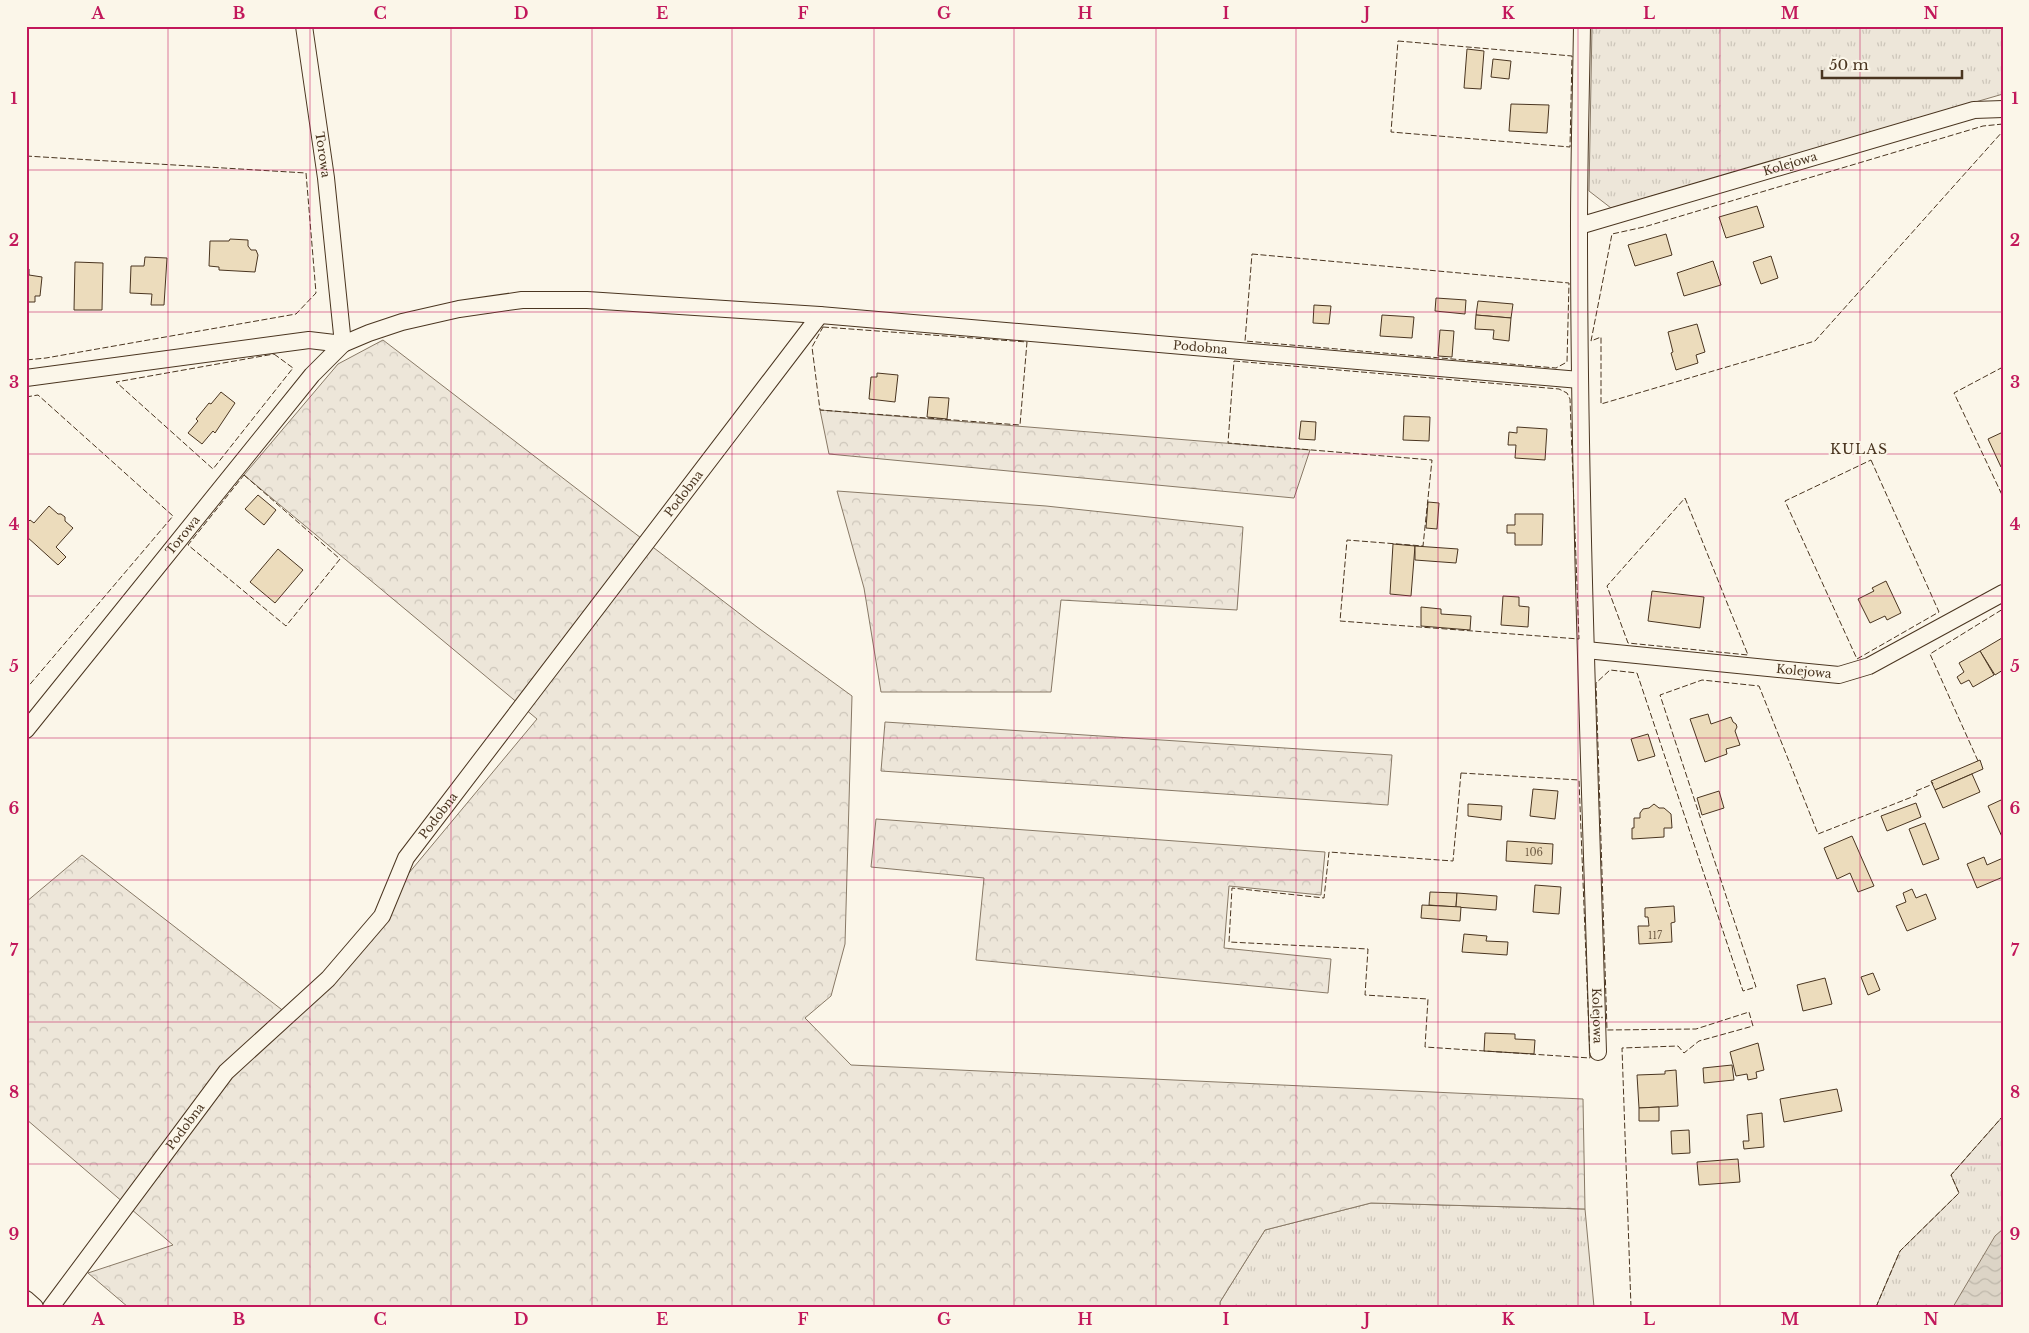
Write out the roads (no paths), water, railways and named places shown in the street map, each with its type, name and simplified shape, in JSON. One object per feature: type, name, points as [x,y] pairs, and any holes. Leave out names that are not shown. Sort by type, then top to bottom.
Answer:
[{"type":"street","name":"Torowa","points":[[26,730],[312,375],[344,344],[326,178],[304,26]]},
{"type":"street","name":"Kolejowa","points":[[1582,26],[1579,226],[1580,380],[1598,1052]]},
{"type":"street","name":"Kolejowa","points":[[1579,226],[1974,110],[2003,108]]},
{"type":"street","name":"Podobna","points":[[344,344],[402,322],[459,309],[522,300],[587,300],[820,315],[1580,380]]},
{"type":"street","name":"Podobna","points":[[51,1307],[226,1072],[328,979],[382,916],[406,858],[820,315]]},
{"type":"street","points":[[26,378],[310,340],[344,344]]},
{"type":"street","name":"Kolejowa","points":[[1586,650],[1839,675],[1869,666],[2003,593]]},
{"type":"street","points":[[26,1299],[36,1307]]},
{"type":"water","points":[[2003,1229],[2003,1307],[1953,1307],[1995,1236]]},
{"type":"district","name":"KULAS","points":[[1859,449]]}]
